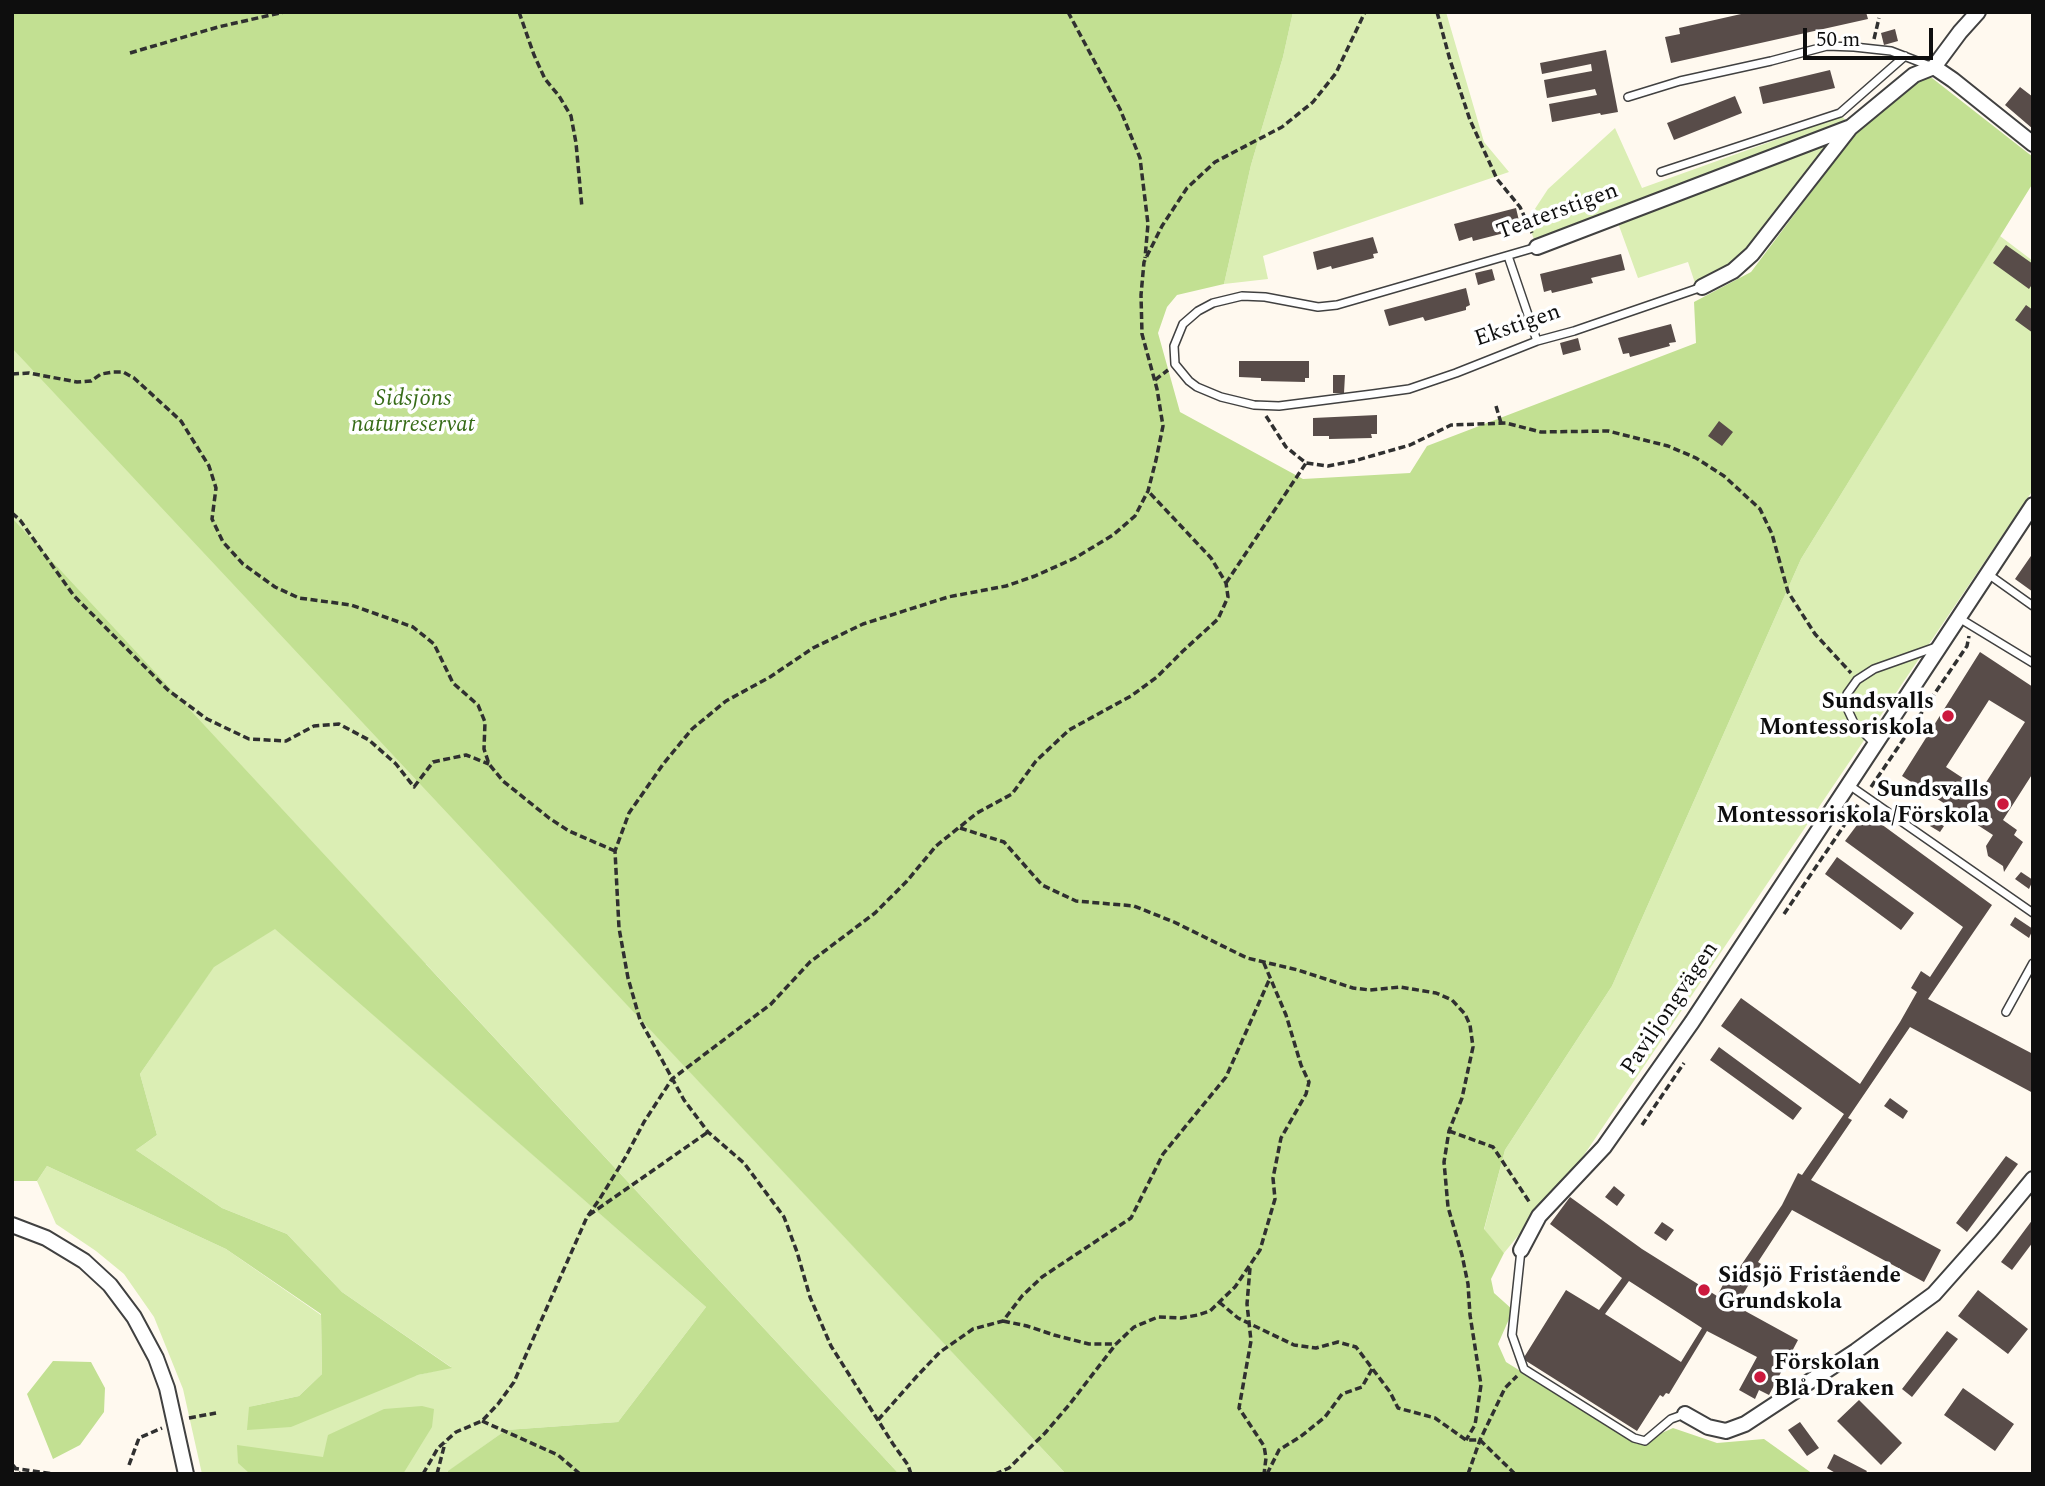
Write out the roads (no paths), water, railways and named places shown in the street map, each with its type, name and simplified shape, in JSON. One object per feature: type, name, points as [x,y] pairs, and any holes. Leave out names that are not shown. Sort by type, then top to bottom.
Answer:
[{"type":"street","points":[[1978,12],[1934,67],[2033,144]]},
{"type":"street","name":"Teaterstigen","points":[[1537,247],[1851,127],[1914,75],[1934,67]]},
{"type":"street","name":"Ekstigen","points":[[1702,287],[1733,271],[1752,254],[1851,127]]},
{"type":"street","name":"Paviljongvägen","points":[[1521,1250],[1538,1216],[1604,1147],[1692,1022],[1940,646],[1965,622],[1988,573],[2033,505]]},
{"type":"street","points":[[1685,1414],[1708,1427],[1726,1431],[1745,1424],[1856,1351],[1934,1294],[2033,1179]]},
{"type":"street","points":[[12,1225],[46,1238],[84,1261],[110,1285],[134,1317],[156,1358],[167,1388],[186,1474]]},
{"type":"lane","points":[[1628,97],[1680,81],[1827,46],[1891,51],[1934,67]]},
{"type":"lane","points":[[1661,172],[1840,113],[1905,56]]},
{"type":"lane","points":[[1840,113],[1851,127]]},
{"type":"lane","name":"Teaterstigen","points":[[1181,328],[1198,311],[1213,303],[1242,296],[1265,297],[1318,307],[1337,305],[1537,247]]},
{"type":"lane","points":[[1508,256],[1536,341]]},
{"type":"lane","name":"Ekstigen","points":[[1181,328],[1174,346],[1173,358],[1179,371],[1189,381],[1221,397],[1279,406],[1409,389],[1536,341],[1574,331],[1702,287]]},
{"type":"lane","points":[[1988,573],[2033,607]]},
{"type":"lane","points":[[1965,622],[2033,663]]},
{"type":"lane","points":[[1875,744],[1854,723],[1847,708],[1847,694],[1857,680],[1874,669],[1940,646]]},
{"type":"lane","points":[[1848,785],[2033,913]]},
{"type":"lane","points":[[2006,1012],[2033,963]]},
{"type":"lane","points":[[1521,1250],[1512,1335],[1524,1369],[1634,1438],[1645,1441],[1671,1419],[1685,1414]]},
{"type":"place","name":"Sundsvalls Montessoriskola","points":[[1948,716]]},
{"type":"place","name":"Sundsvalls Montessoriskola/Förskola","points":[[2003,804]]},
{"type":"place","name":"Sidsjö Fristående Grundskola","points":[[1704,1290]]},
{"type":"place","name":"Förskolan Blå Draken","points":[[1760,1377]]},
{"type":"park label","name":"Sidsjöns naturreservat","points":[[413,413]]}]
